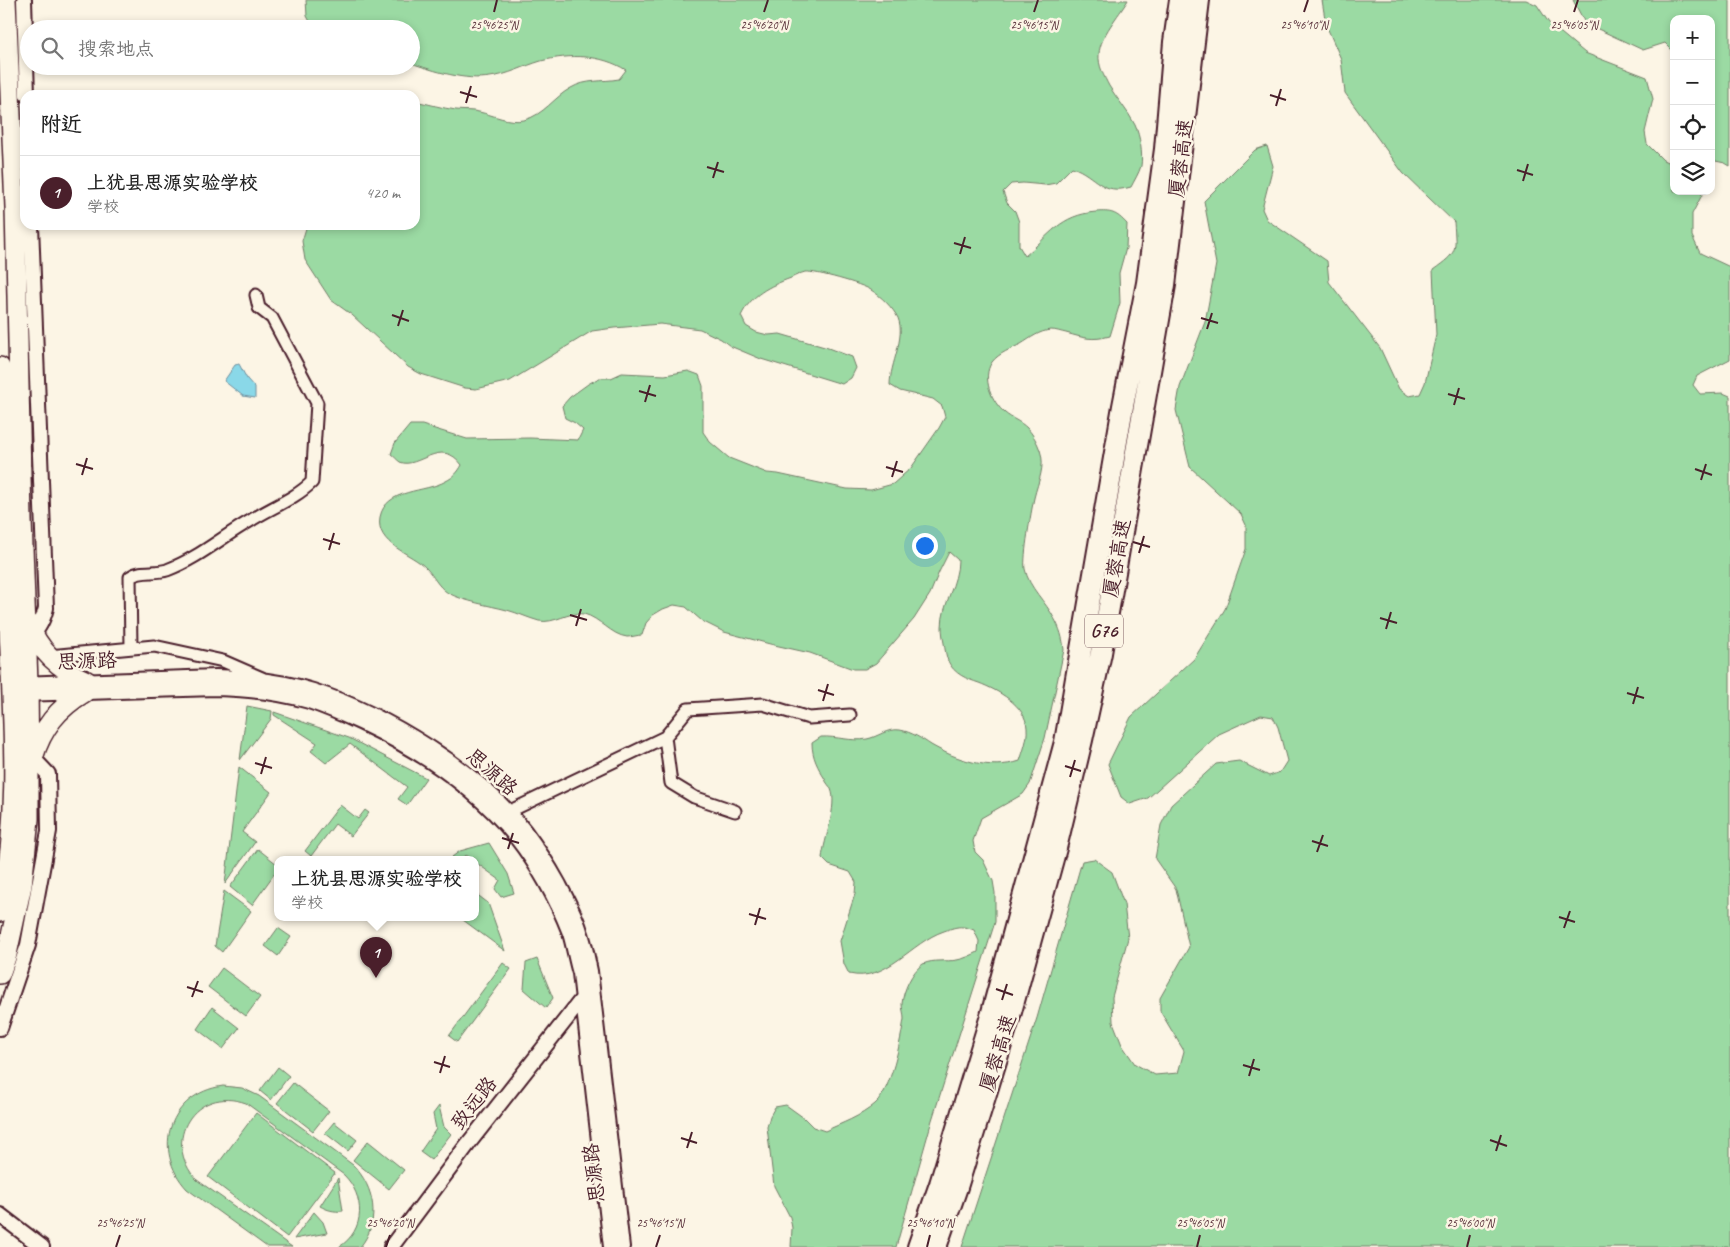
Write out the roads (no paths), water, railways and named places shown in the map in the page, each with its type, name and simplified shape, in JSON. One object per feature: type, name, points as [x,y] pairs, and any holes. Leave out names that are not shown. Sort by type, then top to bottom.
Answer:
[{"type":"highway","name":"厦蓉高速","points":[[918,1247],[940,1184],[991,1016],[1065,742],[1123,406],[1147,283],[1165,149],[1174,42],[1180,0]]},
{"type":"highway","name":"厦蓉高速","points":[[936,1247],[957,1187],[1009,1019],[1056,848],[1101,653],[1165,286],[1199,0]]},
{"type":"highway","points":[[0,912],[7,879],[13,818],[20,689],[30,636],[25,614],[21,510],[15,207],[7,9]]},
{"type":"highway","points":[[0,368],[5,661],[20,689],[31,756],[29,819],[22,885],[7,954],[0,974]]},
{"type":"highway","points":[[30,636],[49,656],[86,686],[54,717],[41,736],[31,756]]},
{"type":"street","points":[[24,0],[25,20]]},
{"type":"street","points":[[26,75],[27,90]]},
{"type":"street","points":[[30,230],[46,608],[44,618],[30,636]]},
{"type":"street","points":[[131,648],[130,578],[136,573],[166,570],[202,552],[249,521],[304,490],[312,482],[317,403],[272,318],[259,308],[256,295]]},
{"type":"street","points":[[49,656],[154,646],[224,661],[268,681]]},
{"type":"street","name":"思源路","points":[[20,689],[216,677],[248,678],[313,691],[386,722],[428,746],[461,770],[508,812],[530,839],[546,863],[564,895],[580,930],[590,971],[622,1247]]},
{"type":"street","name":"思源路","points":[[86,686],[247,689],[277,693],[310,701],[381,732],[422,755],[456,780],[495,814],[516,838],[537,869],[555,900],[570,934],[580,973],[611,1247]]},
{"type":"street","points":[[508,812],[665,737],[688,709],[763,704],[809,718],[850,715]]},
{"type":"street","points":[[665,737],[671,783],[694,797],[735,811]]},
{"type":"street","points":[[0,1028],[28,945],[49,831],[48,774],[31,756]]},
{"type":"street","name":"致远路","points":[[391,1247],[474,1136],[592,987]]},
{"type":"street","points":[[0,1215],[42,1247]]},
{"type":"water","points":[[239,364],[247,379],[255,388],[255,398],[243,396],[224,381],[235,365]]},
{"type":"place","name":"上犹县思源实验学校","points":[[376,978]]}]
